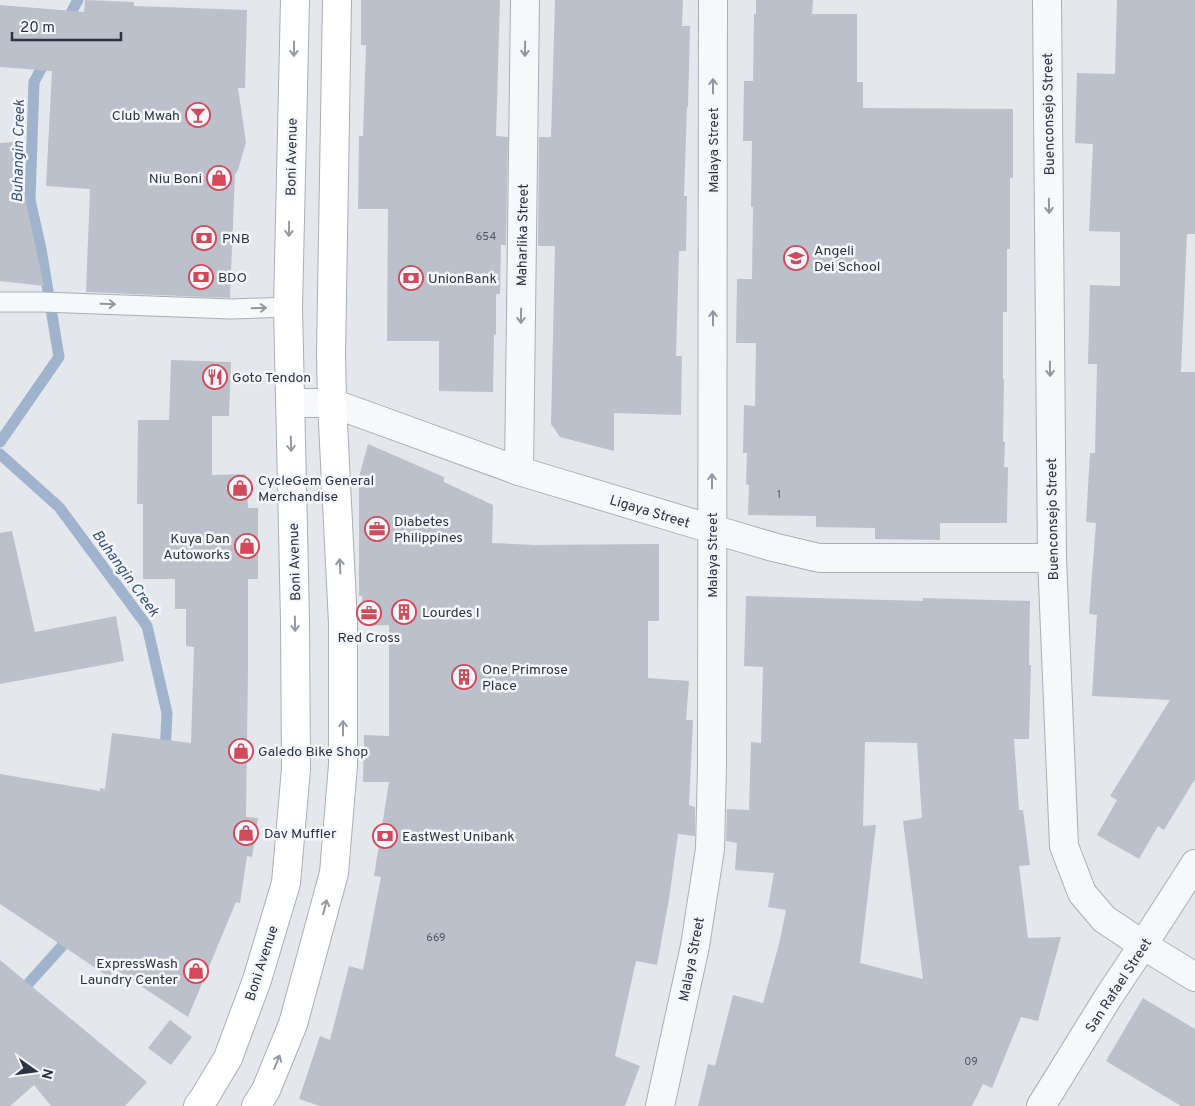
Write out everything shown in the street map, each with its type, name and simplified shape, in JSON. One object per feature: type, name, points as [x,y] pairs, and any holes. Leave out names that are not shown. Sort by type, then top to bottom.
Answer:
[{"type":"main road","name":"Boni Avenue","points":[[198,1106],[228,1058],[257,980],[286,883],[296,769],[295,620],[288,307],[295,0]]},
{"type":"main road","points":[[256,1106],[266,1090],[293,1024],[334,873],[343,765],[343,623],[331,354],[337,0]]},
{"type":"street","name":"Maharlika Street","points":[[519,471],[525,0]]},
{"type":"street","name":"Malaya Street","points":[[660,1106],[695,946],[710,849],[712,766],[714,0]]},
{"type":"street","name":"Buenconsejo Street","points":[[1046,0],[1052,558],[1064,846],[1082,893],[1104,920],[1195,977]]},
{"type":"street","name":"Ligaya Street","points":[[290,403],[332,403],[519,471],[773,547],[819,558],[1052,558]]},
{"type":"street","name":"San Rafael Street","points":[[1041,1106],[1109,996],[1195,864]]},
{"type":"lane","points":[[0,302],[51,302],[231,309],[288,307]]},
{"type":"building","points":[[85,0],[134,2],[134,6],[247,10],[245,88],[238,88],[246,142],[238,170],[235,174],[230,298],[86,292],[90,189],[46,186],[52,71],[0,67],[0,5],[84,12]]},
{"type":"building","points":[[361,0],[500,0],[496,136],[508,137],[506,245],[501,245],[500,294],[496,294],[493,392],[439,391],[439,341],[387,341],[388,209],[358,209],[359,136],[363,136],[366,45],[361,45]]},
{"type":"building","points":[[555,0],[683,0],[682,26],[690,26],[684,196],[687,196],[686,251],[679,251],[676,356],[682,356],[681,415],[614,413],[614,451],[560,437],[551,424],[555,246],[538,246],[539,137],[551,137]]},
{"type":"building","points":[[756,0],[813,0],[812,14],[857,14],[857,82],[863,82],[863,108],[1013,109],[1013,178],[1010,178],[1010,249],[1007,249],[1007,312],[1003,312],[1003,442],[1005,442],[1004,467],[1008,467],[1007,523],[940,523],[940,540],[875,539],[875,528],[816,527],[816,516],[748,515],[747,453],[743,453],[744,405],[755,406],[756,343],[736,343],[737,279],[752,279],[752,141],[743,141],[744,81],[753,81]]},
{"type":"building","points":[[1117,0],[1195,0],[1195,234],[1187,234],[1181,372],[1195,372],[1195,779],[1164,830],[1158,826],[1139,859],[1097,835],[1117,800],[1110,796],[1170,700],[1092,696],[1097,615],[1089,614],[1096,523],[1086,522],[1090,453],[1095,453],[1097,364],[1088,364],[1090,285],[1120,286],[1120,232],[1089,231],[1093,144],[1075,143],[1077,73],[1115,74]]},
{"type":"building","points":[[13,142],[44,286],[0,281],[0,143]]},
{"type":"building","points":[[171,360],[231,362],[229,416],[212,416],[212,475],[246,474],[248,508],[258,508],[258,579],[248,579],[246,817],[258,818],[252,857],[247,856],[240,903],[236,902],[188,1017],[115,969],[109,977],[0,904],[0,774],[100,791],[100,788],[105,789],[112,733],[191,743],[194,647],[186,646],[186,609],[175,609],[175,579],[143,579],[143,504],[137,504],[138,420],[169,420]]},
{"type":"building","points":[[368,444],[444,477],[444,482],[493,505],[492,543],[535,545],[659,544],[659,621],[648,621],[648,678],[689,681],[686,720],[693,720],[689,805],[695,807],[695,836],[678,834],[657,965],[636,961],[615,1056],[640,1066],[625,1106],[320,1106],[299,1099],[320,1036],[330,1040],[349,966],[363,970],[381,877],[374,876],[389,782],[363,782],[364,735],[389,736],[389,625],[364,626],[362,596],[359,596],[359,477]]},
{"type":"building","points":[[12,531],[35,632],[116,616],[124,661],[0,684],[0,533]]},
{"type":"building","points":[[746,596],[923,601],[923,598],[1030,601],[1029,739],[1014,739],[1019,810],[1023,810],[1030,865],[1019,866],[1028,938],[1061,937],[1038,1021],[1021,1017],[992,1088],[983,1084],[972,1106],[698,1106],[708,1064],[715,1066],[733,995],[763,1003],[786,910],[768,907],[774,873],[735,870],[737,843],[726,841],[727,809],[749,810],[751,742],[761,743],[763,667],[744,666]],"holes":[[[865,742],[917,743],[922,818],[903,821],[923,979],[860,963],[876,825],[863,826]]]},
{"type":"building","points":[[0,960],[147,1082],[125,1106],[51,1106],[34,1085],[10,1106],[0,1106]]},
{"type":"building","points":[[1143,998],[1195,1029],[1195,1106],[1181,1106],[1106,1061]]},
{"type":"building","points":[[170,1020],[192,1037],[171,1065],[148,1048]]},
{"type":"waterway","name":"Buhangin Creek","points":[[65,24],[78,0]]},
{"type":"waterway","name":"Buhangin Creek","points":[[0,442],[59,357],[41,249],[30,200],[34,82],[47,58]]},
{"type":"waterway","name":"Buhangin Creek","points":[[0,454],[59,507],[147,626],[167,713],[165,755]]},
{"type":"waterway","name":"Buhangin Creek","points":[[0,1015],[73,934]]},
{"type":"place","name":"Club Mwah","points":[[198,115]]},
{"type":"place","name":"Niu Boni","points":[[219,178]]},
{"type":"place","name":"PNB","points":[[204,238]]},
{"type":"place","name":"Angeli Dei School","points":[[796,258]]},
{"type":"place","name":"BDO","points":[[201,277]]},
{"type":"place","name":"UnionBank","points":[[411,278]]},
{"type":"place","name":"Goto Tendon","points":[[215,377]]},
{"type":"place","name":"CycleGem General Merchandise","points":[[240,488]]},
{"type":"place","name":"Diabetes Philippines","points":[[377,529]]},
{"type":"place","name":"Kuya Dan Autoworks","points":[[247,546]]},
{"type":"place","name":"Lourdes I","points":[[404,612]]},
{"type":"place","name":"Red Cross","points":[[369,613]]},
{"type":"place","name":"One Primrose Place","points":[[464,677]]},
{"type":"place","name":"Galedo Bike Shop","points":[[241,751]]},
{"type":"place","name":"Dav Muffler","points":[[246,833]]},
{"type":"place","name":"EastWest Unibank","points":[[385,836]]},
{"type":"place","name":"ExpressWash Laundry Center","points":[[196,971]]}]
